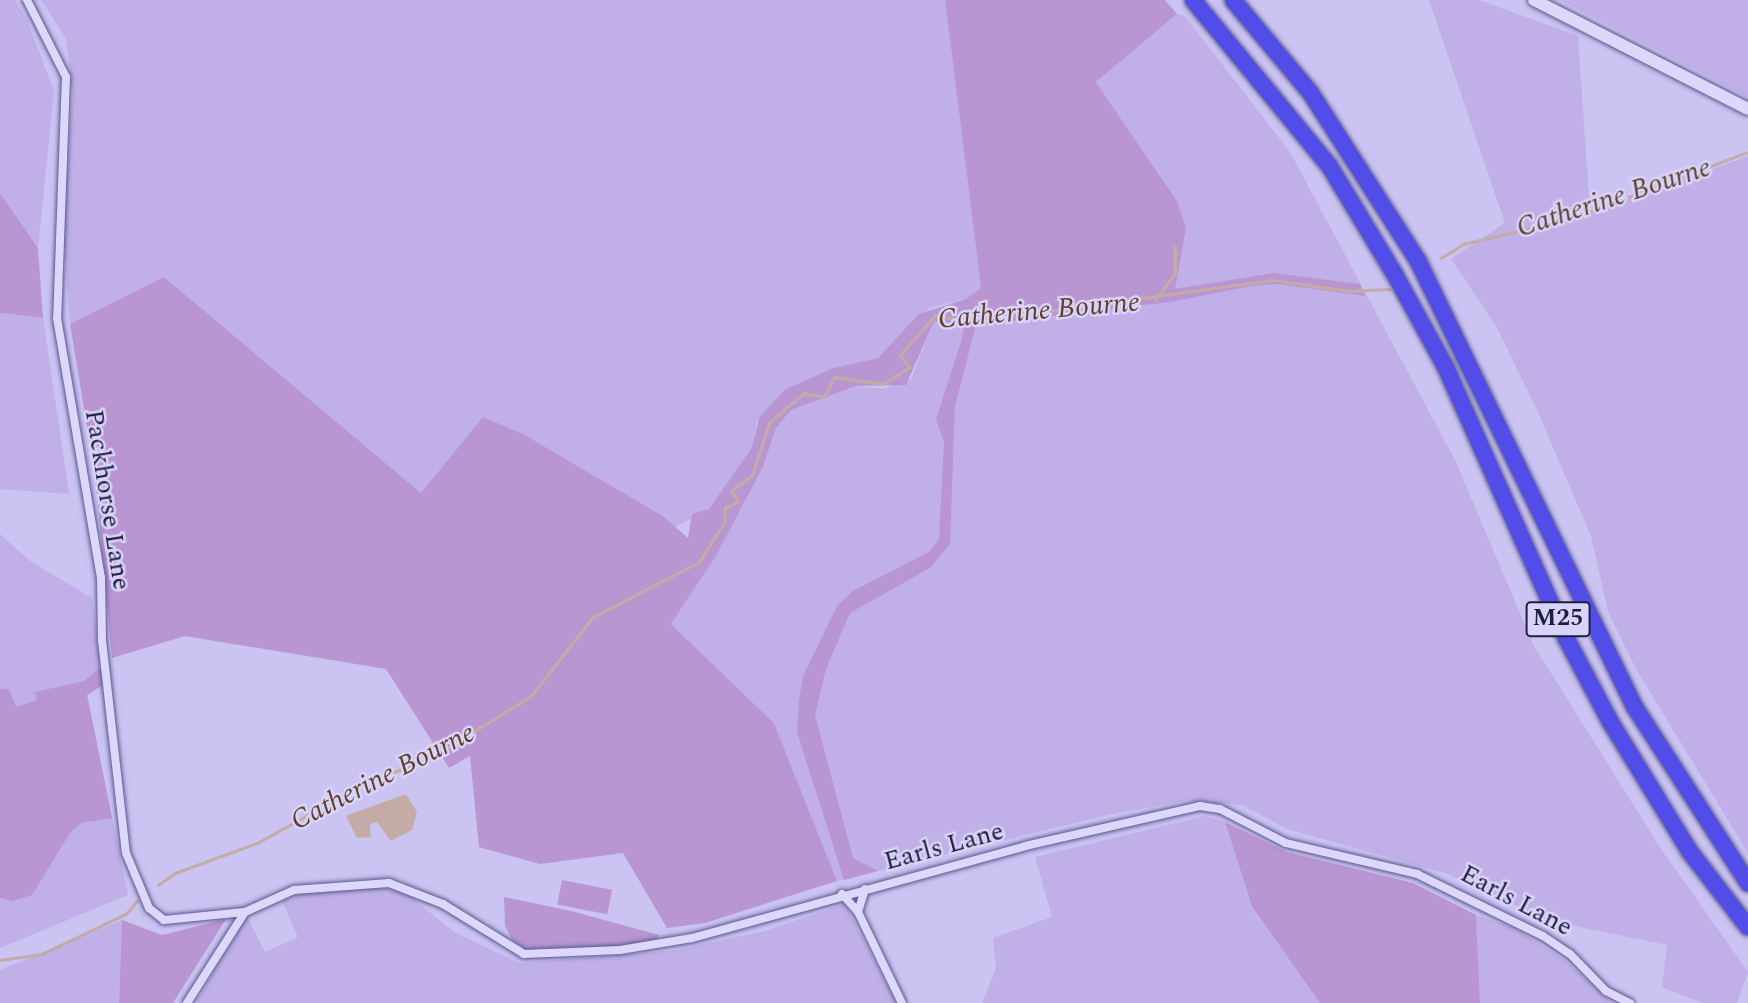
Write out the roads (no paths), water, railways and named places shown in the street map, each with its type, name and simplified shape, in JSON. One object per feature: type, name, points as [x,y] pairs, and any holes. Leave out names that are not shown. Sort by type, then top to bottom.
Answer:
[{"type":"highway","name":"M25","points":[[1192,0],[1330,167],[1404,289],[1611,723],[1690,852],[1748,928]]},
{"type":"highway","name":"M25","points":[[1233,0],[1303,83],[1418,261],[1628,694],[1748,883]]},
{"type":"main road","points":[[1534,0],[1748,109]]},
{"type":"street","name":"Packhorse Lane","points":[[27,0],[66,78],[57,317],[101,577],[102,640],[125,853],[158,917],[174,922],[245,912]]},
{"type":"street","name":"Earls Lane","points":[[245,912],[294,890],[389,883],[443,904],[503,945],[524,954],[556,955],[692,938],[842,894],[1200,806],[1220,809],[1286,843],[1418,874],[1496,910],[1570,954],[1606,991],[1630,1003]]},
{"type":"street","points":[[858,912],[865,889]]},
{"type":"street","points":[[842,894],[858,912],[902,1003]]},
{"type":"street","points":[[187,1003],[245,912]]},
{"type":"waterway","name":"Catherine Bourne","points":[[1441,258],[1463,244],[1573,218],[1748,152]]},
{"type":"waterway","points":[[1155,300],[1175,273],[1175,247]]},
{"type":"waterway","name":"Catherine Bourne","points":[[158,885],[175,873],[257,843],[368,782],[433,757],[531,696],[593,617],[699,562],[724,523],[725,508],[738,501],[731,491],[752,476],[769,423],[804,393],[824,397],[834,377],[883,384],[909,368],[900,355],[935,315],[969,322],[1273,280],[1348,291],[1389,289]]},
{"type":"waterway","points":[[0,960],[42,954],[126,914],[137,901]]}]
